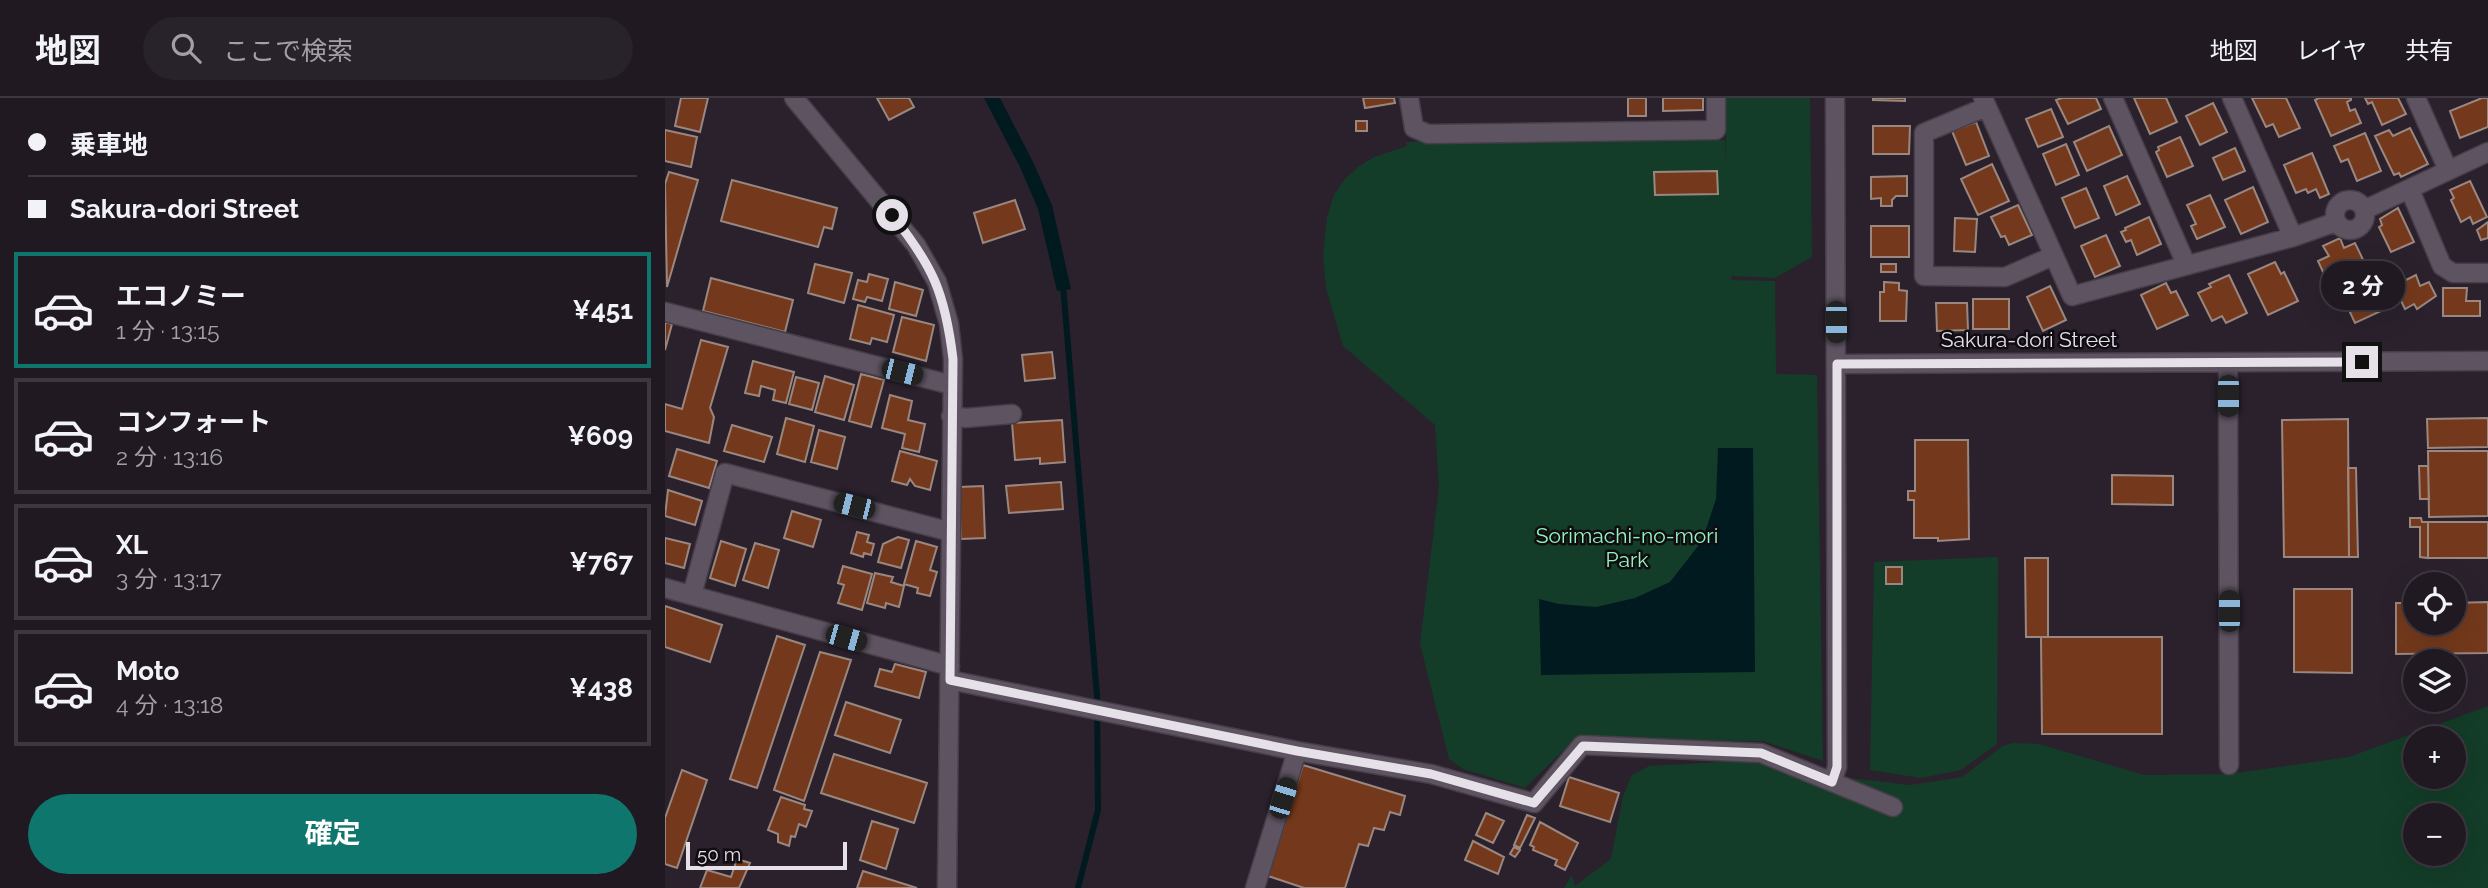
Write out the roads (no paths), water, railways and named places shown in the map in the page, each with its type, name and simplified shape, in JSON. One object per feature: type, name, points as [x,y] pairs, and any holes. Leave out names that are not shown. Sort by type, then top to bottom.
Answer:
[{"type":"street","points":[[794,98],[916,245],[937,282],[949,324],[953,359],[947,888]]},
{"type":"street","points":[[1409,98],[1414,128],[1427,134],[1716,130],[1716,98]]},
{"type":"street","points":[[1835,98],[1835,774]]},
{"type":"street","points":[[2113,98],[2186,264]]},
{"type":"street","points":[[2232,98],[2293,237]]},
{"type":"street","points":[[2416,98],[2448,170]]},
{"type":"street","points":[[2053,256],[2005,277],[1924,276],[1924,133],[1985,103],[2072,296],[2293,237],[2336,222],[2348,230],[2358,229],[2364,220],[2364,210],[2488,152]]},
{"type":"street","points":[[2410,190],[2442,265],[2453,273],[2488,273]]},
{"type":"street","points":[[665,312],[952,385]]},
{"type":"street","name":"Sakura-dori Street","points":[[1837,364],[2488,361]]},
{"type":"street","points":[[2228,362],[2229,765]]},
{"type":"street","points":[[951,416],[966,418],[1012,414]]},
{"type":"street","points":[[692,596],[725,474],[951,532]]},
{"type":"street","points":[[665,588],[950,673],[1082,707],[1297,751],[1431,774],[1534,803],[1583,746],[1761,753],[1835,774],[1893,807]]},
{"type":"street","points":[[1255,888],[1297,751]]},
{"type":"water","points":[[984,98],[1000,98],[1033,162],[1052,205],[1071,289],[1057,291],[1038,209],[1020,167]]},
{"type":"water","points":[[1718,448],[1753,448],[1755,672],[1541,675],[1539,599],[1559,604],[1596,607],[1635,598],[1670,582],[1702,541],[1716,499]]},
{"type":"waterway","points":[[1063,285],[1097,696],[1098,810],[1078,888]]},
{"type":"park label","name":"Sorimachi-no-mori Park","points":[[1627,548]]}]
